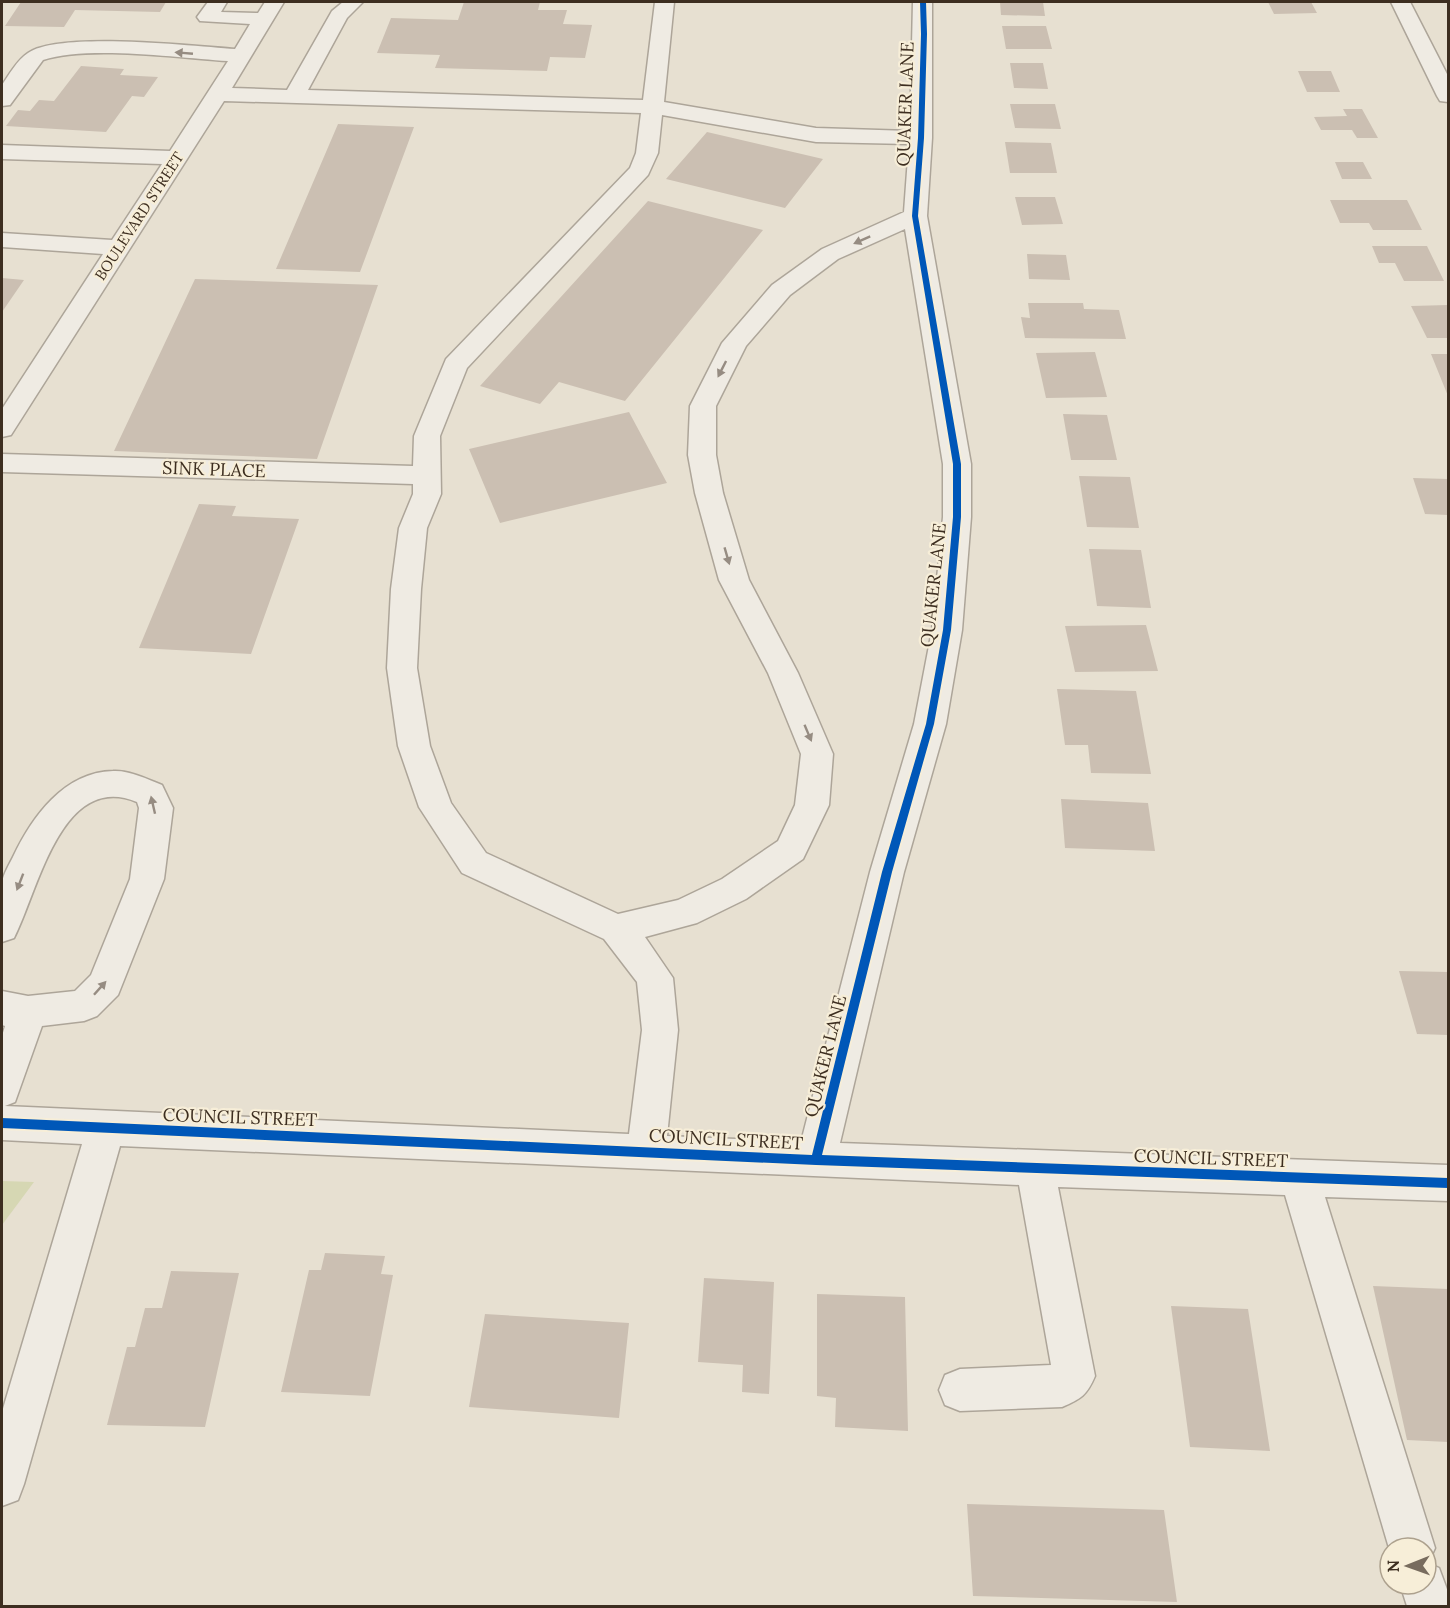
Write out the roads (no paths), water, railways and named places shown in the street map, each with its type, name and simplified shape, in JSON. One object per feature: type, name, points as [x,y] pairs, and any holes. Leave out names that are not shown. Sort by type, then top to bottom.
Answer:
[{"type":"street","points":[[218,2],[207,17],[269,10]]},
{"type":"street","points":[[294,96],[339,15],[354,2]]},
{"type":"street","points":[[646,1151],[660,1030],[655,978],[636,951],[616,929],[474,863],[436,807],[414,746],[402,668],[413,528],[426,494],[426,436],[455,365],[640,170],[647,153],[665,2]]},
{"type":"street","name":"QUAKER LANE","points":[[816,1160],[887,872],[930,724],[947,630],[957,517],[957,464],[915,216],[921,138],[923,2]]},
{"type":"street","points":[[1400,2],[1449,96]]},
{"type":"street","name":"BOULEVARD STREET","points":[[2,429],[243,56],[269,10]]},
{"type":"street","points":[[2,100],[36,56],[63,50],[243,56]]},
{"type":"street","points":[[218,94],[653,107],[816,135],[921,138]]},
{"type":"street","points":[[2,152],[177,158]]},
{"type":"street","points":[[616,929],[685,913],[734,889],[791,850],[812,805],[817,754],[783,673],[734,580],[709,493],[702,455],[703,406],[735,343],[781,290],[830,254],[915,216]]},
{"type":"street","points":[[2,240],[119,248]]},
{"type":"street","name":"SINK PLACE","points":[[2,463],[426,475]]},
{"type":"street","points":[[2,928],[33,848],[57,811],[80,794],[106,783],[118,783],[150,794],[156,808],[147,879],[105,984],[84,1005],[15,1009],[2,1090]]},
{"type":"street","name":"COUNCIL STREET","points":[[2,1123],[816,1160],[1449,1183]]},
{"type":"street","points":[[2,1484],[106,1127]]},
{"type":"street","points":[[960,1390],[1062,1386],[1074,1376],[1035,1168]]},
{"type":"street","points":[[1299,1177],[1408,1536]]}]
